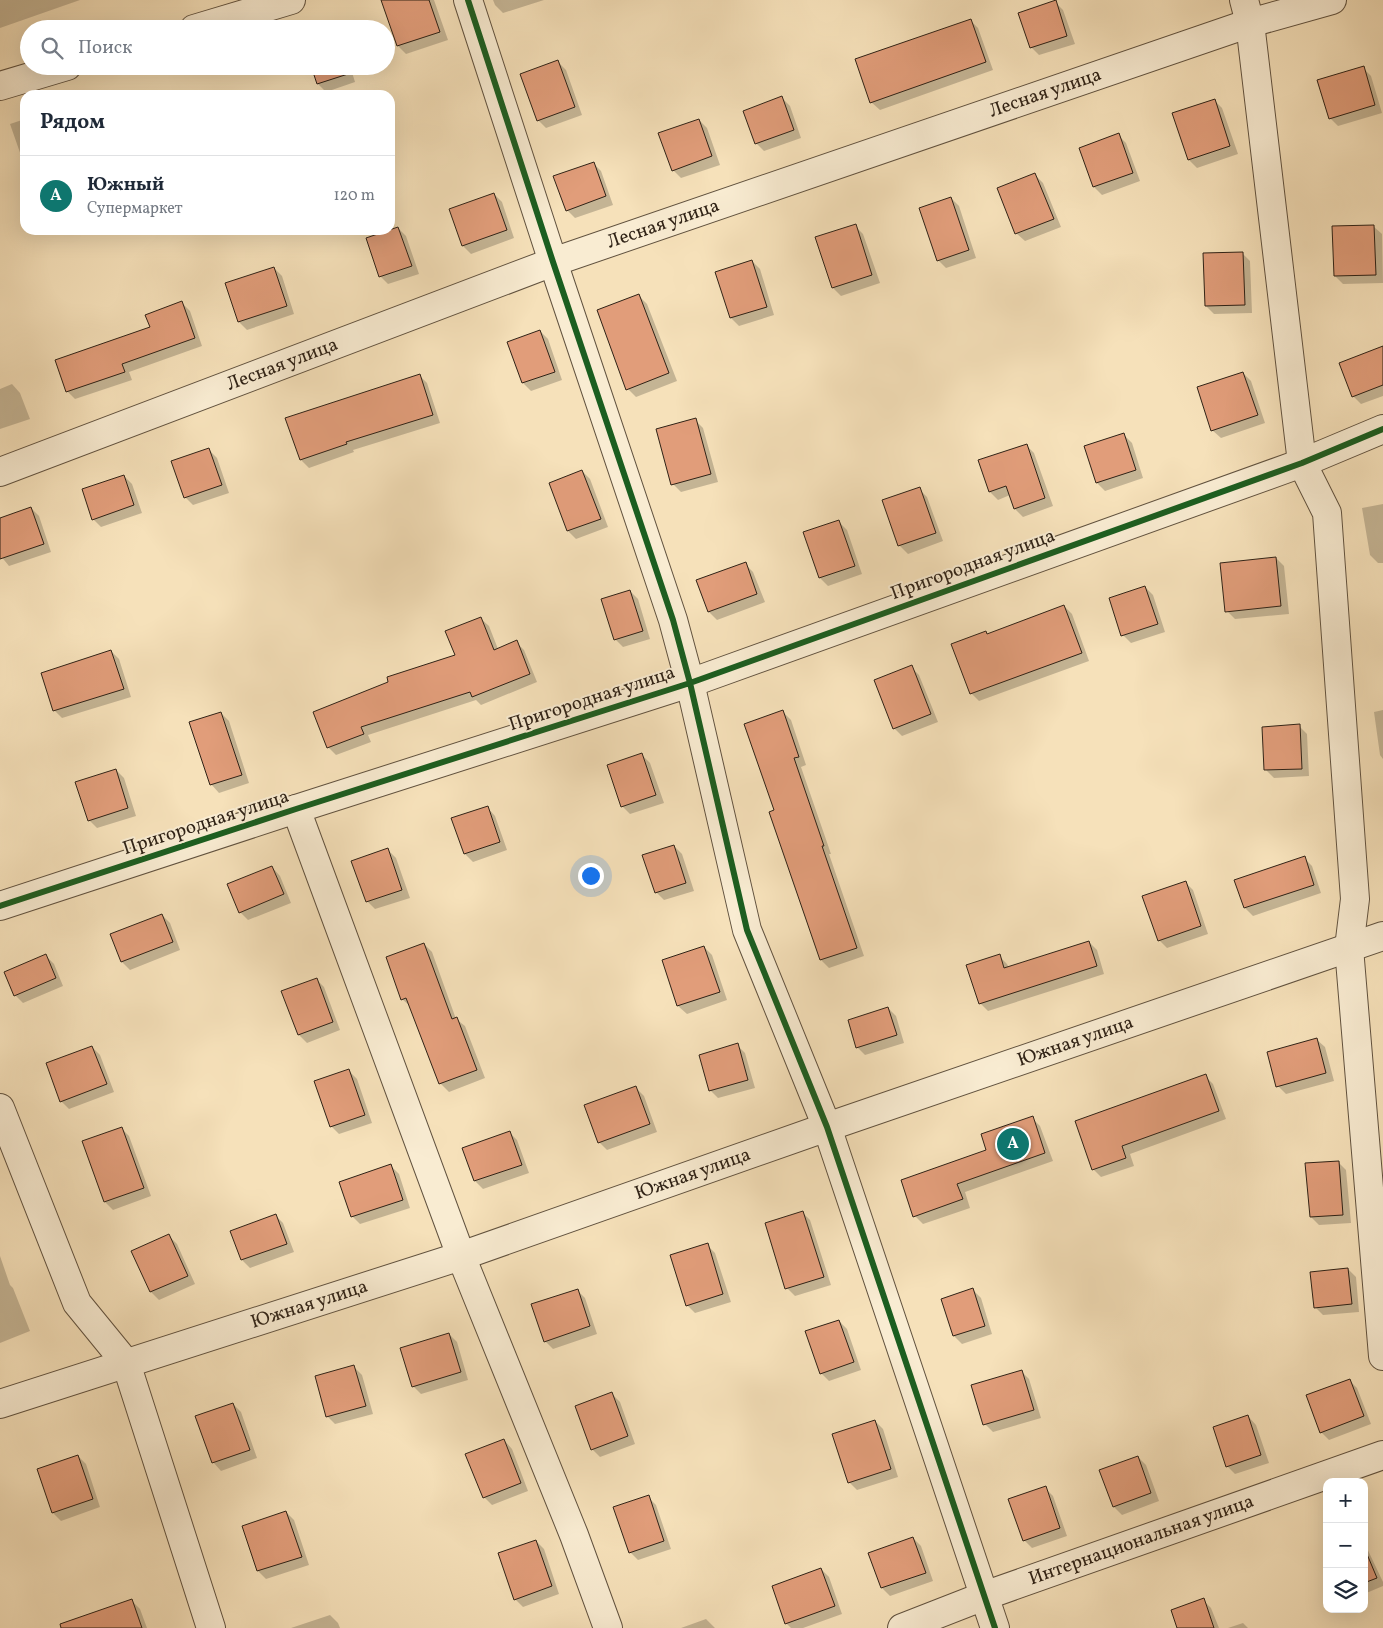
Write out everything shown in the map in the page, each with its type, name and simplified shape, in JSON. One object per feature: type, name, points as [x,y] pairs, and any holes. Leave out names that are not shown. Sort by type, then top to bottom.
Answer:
[{"type":"street","points":[[224,20],[291,0]]},
{"type":"street","points":[[468,0],[552,262],[673,620],[690,683],[747,930],[827,1127],[995,1628]]},
{"type":"street","name":"Лесная улица","points":[[0,472],[552,262],[1247,12],[1332,0]]},
{"type":"street","points":[[1247,12],[1302,463],[1327,513],[1355,899],[1349,948],[1383,1356]]},
{"type":"street","points":[[0,86],[37,75]]},
{"type":"street","name":"Пригородная улица","points":[[0,906],[690,683],[1302,463],[1383,429]]},
{"type":"street","points":[[296,809],[461,1256],[574,1535],[608,1628]]},
{"type":"street","name":"Южная улица","points":[[0,1404],[461,1256],[827,1127],[1383,936]]},
{"type":"street","points":[[0,1108],[77,1303],[126,1363],[211,1628]]},
{"type":"street","name":"Интернациональная улица","points":[[902,1628],[984,1596],[1383,1455]]},
{"type":"building","points":[[381,0],[429,0],[440,32],[397,46],[395,40],[395,20],[388,20]]},
{"type":"building","points":[[1056,0],[1067,36],[1030,48],[1018,13]]},
{"type":"building","points":[[971,19],[986,62],[870,103],[855,59]]},
{"type":"building","points":[[558,60],[575,107],[537,121],[520,74]]},
{"type":"building","points":[[1364,66],[1375,105],[1329,119],[1317,80]]},
{"type":"building","points":[[314,75],[345,75],[317,84]]},
{"type":"building","points":[[782,96],[794,130],[755,144],[743,111]]},
{"type":"building","points":[[1215,99],[1230,146],[1188,160],[1172,113]]},
{"type":"building","points":[[699,119],[712,156],[672,171],[658,133]]},
{"type":"building","points":[[1119,133],[1133,173],[1093,187],[1079,148]]},
{"type":"building","points":[[594,162],[606,196],[566,211],[553,176]]},
{"type":"building","points":[[1035,173],[1054,219],[1015,234],[997,188]]},
{"type":"building","points":[[494,193],[507,230],[462,246],[449,209]]},
{"type":"building","points":[[951,197],[969,250],[937,261],[919,208]]},
{"type":"building","points":[[856,224],[872,275],[832,288],[815,237]]},
{"type":"building","points":[[1374,225],[1376,275],[1334,276],[1332,226]]},
{"type":"building","points":[[398,227],[412,266],[379,277],[366,238],[375,235],[395,235],[395,228]]},
{"type":"building","points":[[1243,252],[1245,305],[1205,306],[1203,253]]},
{"type":"building","points":[[752,260],[767,307],[730,318],[715,272]]},
{"type":"building","points":[[274,267],[287,306],[238,322],[225,283]]},
{"type":"building","points":[[639,294],[669,373],[626,390],[597,310]]},
{"type":"building","points":[[182,301],[195,338],[122,364],[125,372],[66,392],[55,360],[150,327],[145,315]]},
{"type":"building","points":[[540,330],[555,372],[522,383],[507,342]]},
{"type":"building","points":[[1383,346],[1383,385],[1352,397],[1339,363]]},
{"type":"building","points":[[1243,372],[1258,415],[1211,431],[1197,387]]},
{"type":"building","points":[[420,374],[433,415],[346,442],[347,444],[300,460],[285,418]]},
{"type":"building","points":[[696,418],[711,474],[671,485],[656,429]]},
{"type":"building","points":[[1124,433],[1136,470],[1096,483],[1084,446]]},
{"type":"building","points":[[1027,444],[1045,498],[1014,509],[1006,486],[989,492],[978,460]]},
{"type":"building","points":[[209,448],[222,485],[184,498],[171,461]]},
{"type":"building","points":[[582,470],[601,519],[567,531],[549,483]]},
{"type":"building","points":[[124,475],[134,505],[92,520],[82,489]]},
{"type":"building","points":[[920,487],[936,533],[898,546],[882,500]]},
{"type":"building","points":[[31,507],[44,544],[0,559],[0,518]]},
{"type":"building","points":[[839,520],[855,566],[819,578],[803,532]]},
{"type":"building","points":[[1276,557],[1281,606],[1225,612],[1220,563]]},
{"type":"building","points":[[746,562],[757,594],[708,612],[696,580]]},
{"type":"building","points":[[1145,586],[1158,624],[1121,636],[1109,598]]},
{"type":"building","points":[[630,590],[643,631],[614,640],[601,599]]},
{"type":"building","points":[[1064,605],[1082,653],[970,694],[951,644],[986,631],[987,634]]},
{"type":"building","points":[[481,617],[494,650],[517,640],[530,674],[472,697],[470,692],[361,727],[364,734],[327,748],[313,712],[388,682],[387,677],[455,655],[445,631]]},
{"type":"building","points":[[111,650],[124,689],[53,711],[41,673]]},
{"type":"building","points":[[912,665],[931,714],[893,729],[874,680]]},
{"type":"building","points":[[783,710],[799,757],[794,758],[857,948],[820,960],[769,812],[774,810],[744,724]]},
{"type":"building","points":[[221,712],[242,775],[210,785],[189,722]]},
{"type":"building","points":[[1300,724],[1302,769],[1264,770],[1262,727]]},
{"type":"building","points":[[642,753],[656,795],[621,807],[607,765]]},
{"type":"building","points":[[116,769],[128,808],[88,821],[75,782]]},
{"type":"building","points":[[488,806],[500,842],[464,854],[451,818]]},
{"type":"building","points":[[674,845],[686,883],[655,893],[642,855]]},
{"type":"building","points":[[388,848],[402,890],[366,902],[351,861]]},
{"type":"building","points":[[1305,856],[1314,885],[1244,908],[1234,880]]},
{"type":"building","points":[[272,866],[284,894],[239,913],[227,884]]},
{"type":"building","points":[[1186,881],[1201,926],[1158,941],[1142,896]]},
{"type":"building","points":[[162,914],[173,942],[121,962],[110,934]]},
{"type":"building","points":[[1089,941],[1097,966],[979,1004],[966,965],[1000,954],[1004,968]]},
{"type":"building","points":[[424,943],[452,1019],[457,1017],[477,1070],[439,1084],[406,998],[401,1000],[386,957]]},
{"type":"building","points":[[704,946],[720,992],[677,1006],[662,960]]},
{"type":"building","points":[[46,954],[56,978],[14,996],[4,972]]},
{"type":"building","points":[[317,978],[333,1022],[298,1035],[281,991]]},
{"type":"building","points":[[888,1007],[897,1035],[856,1048],[848,1020]]},
{"type":"building","points":[[1317,1038],[1326,1073],[1276,1087],[1267,1052]]},
{"type":"building","points":[[738,1043],[748,1080],[709,1091],[699,1055]]},
{"type":"building","points":[[92,1046],[107,1084],[60,1102],[46,1063]]},
{"type":"building","points":[[349,1069],[365,1115],[330,1127],[314,1081]]},
{"type":"building","points":[[1206,1074],[1219,1111],[1122,1146],[1126,1158],[1092,1170],[1075,1121]]},
{"type":"building","points":[[636,1086],[650,1124],[598,1143],[584,1105]]},
{"type":"building","points":[[1033,1116],[1045,1153],[957,1184],[963,1199],[913,1217],[901,1180],[986,1150],[981,1134]]},
{"type":"building","points":[[122,1127],[144,1188],[104,1202],[82,1141]]},
{"type":"building","points":[[510,1131],[522,1165],[474,1181],[462,1148]]},
{"type":"building","points":[[1339,1161],[1343,1215],[1310,1217],[1305,1163]]},
{"type":"building","points":[[391,1164],[403,1200],[351,1217],[339,1182]]},
{"type":"building","points":[[803,1211],[824,1277],[785,1289],[765,1223]]},
{"type":"building","points":[[276,1214],[287,1244],[241,1260],[230,1231]]},
{"type":"building","points":[[169,1234],[188,1276],[150,1292],[131,1251]]},
{"type":"building","points":[[708,1243],[723,1294],[686,1306],[670,1255]]},
{"type":"building","points":[[1348,1268],[1352,1304],[1314,1308],[1310,1272]]},
{"type":"building","points":[[973,1288],[985,1326],[953,1336],[941,1299]]},
{"type":"building","points":[[578,1289],[590,1326],[544,1342],[531,1304]]},
{"type":"building","points":[[839,1320],[854,1362],[820,1374],[805,1331]]},
{"type":"building","points":[[449,1333],[461,1372],[412,1387],[400,1348]]},
{"type":"building","points":[[354,1365],[366,1406],[326,1417],[315,1376]]},
{"type":"building","points":[[1022,1370],[1034,1410],[983,1425],[971,1385]]},
{"type":"building","points":[[1350,1379],[1364,1416],[1320,1433],[1306,1395]]},
{"type":"building","points":[[612,1392],[628,1436],[591,1450],[575,1406]]},
{"type":"building","points":[[233,1403],[250,1450],[212,1463],[195,1416]]},
{"type":"building","points":[[1248,1415],[1261,1455],[1226,1467],[1213,1427]]},
{"type":"building","points":[[875,1420],[891,1469],[848,1483],[832,1434]]},
{"type":"building","points":[[504,1439],[521,1483],[483,1498],[465,1454]]},
{"type":"building","points":[[78,1455],[93,1499],[52,1513],[37,1469]]},
{"type":"building","points":[[1138,1456],[1151,1493],[1113,1507],[1099,1470]]},
{"type":"building","points":[[1046,1486],[1060,1528],[1023,1541],[1008,1499]]},
{"type":"building","points":[[649,1495],[664,1541],[629,1553],[613,1507]]},
{"type":"building","points":[[286,1511],[302,1557],[257,1571],[242,1526]]},
{"type":"building","points":[[913,1537],[926,1573],[881,1588],[868,1553]]},
{"type":"building","points":[[536,1540],[552,1586],[514,1600],[498,1553]]},
{"type":"building","points":[[1368,1557],[1377,1578],[1368,1581]]},
{"type":"building","points":[[821,1568],[835,1606],[785,1624],[772,1586]]},
{"type":"building","points":[[1204,1598],[1214,1628],[1177,1628],[1171,1610]]},
{"type":"building","points":[[132,1599],[142,1628],[61,1628],[60,1624]]},
{"type":"cycle path","points":[[468,0],[553,262],[673,620],[690,683],[747,930],[827,1127],[995,1628]]},
{"type":"cycle path","points":[[0,906],[690,683],[1302,463],[1383,429]]},
{"type":"place","name":"Южный","points":[[1013,1144]]}]
